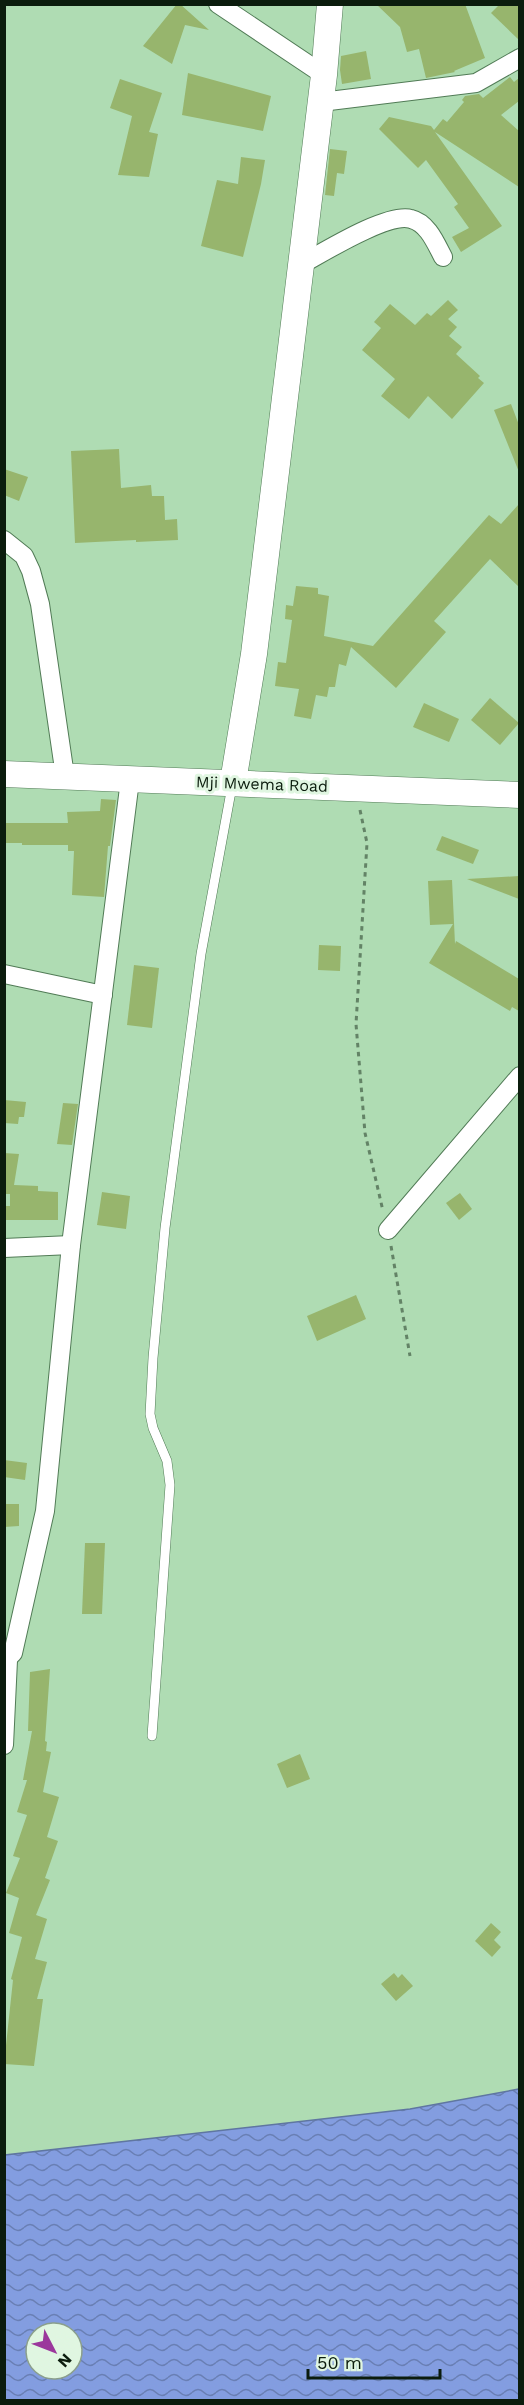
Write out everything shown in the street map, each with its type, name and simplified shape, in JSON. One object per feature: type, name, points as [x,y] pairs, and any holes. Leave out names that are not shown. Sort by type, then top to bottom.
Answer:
[{"type":"street","points":[[218,4],[324,75]]},
{"type":"street","points":[[233,782],[254,654],[321,102],[330,4]]},
{"type":"street","points":[[321,102],[476,83],[519,58]]},
{"type":"street","points":[[302,264],[381,223],[397,218],[411,218],[420,223],[432,237],[442,257]]},
{"type":"street","points":[[4,540],[12,543],[24,556],[31,571],[40,604],[65,776]]},
{"type":"street","name":"Mji Mwema Road","points":[[4,774],[519,795]]},
{"type":"street","points":[[4,1745],[6,1661],[13,1653],[45,1511],[71,1245],[129,780]]},
{"type":"street","points":[[4,974],[103,995]]},
{"type":"street","points":[[388,1230],[519,1077]]},
{"type":"street","points":[[4,1248],[71,1245]]},
{"type":"lane","points":[[152,1736],[170,1485],[167,1461],[153,1428],[150,1414],[153,1358],[165,1228],[201,954],[233,782]]},
{"type":"path","points":[[349,788],[357,799],[367,843],[356,1024],[364,1122],[388,1230],[410,1356]]},
{"type":"water","points":[[519,2089],[519,2400],[5,2400],[5,2155],[410,2109]]},
{"type":"building","points":[[177,4],[180,4],[209,30],[185,25],[172,64],[143,46]]},
{"type":"building","points":[[376,4],[465,4],[485,58],[455,72],[426,78],[419,49],[407,52],[400,27]]},
{"type":"building","points":[[500,4],[519,4],[519,40],[491,13]]},
{"type":"building","points":[[366,51],[371,79],[342,84],[341,56]]},
{"type":"building","points":[[188,73],[271,96],[263,131],[182,115]]},
{"type":"building","points":[[510,77],[514,82],[519,78],[519,101],[501,115],[519,131],[519,187],[435,132],[502,226],[461,252],[452,237],[469,228],[454,207],[458,204],[426,160],[418,168],[379,129],[389,117],[431,126],[434,130],[443,119],[447,122],[464,102],[462,100],[465,96],[479,94],[483,98]]},
{"type":"building","points":[[120,79],[162,93],[149,132],[158,134],[149,177],[118,175],[132,116],[110,108]]},
{"type":"building","points":[[330,149],[347,151],[344,174],[337,173],[334,196],[325,195]]},
{"type":"building","points":[[241,157],[265,160],[243,257],[201,246],[217,180],[238,184]]},
{"type":"building","points":[[448,300],[458,310],[448,319],[457,327],[449,336],[462,347],[456,354],[480,376],[478,378],[484,383],[452,419],[428,396],[409,419],[381,396],[395,379],[362,350],[381,328],[374,322],[390,304],[415,325],[427,313],[431,316]]},
{"type":"building","points":[[511,404],[519,425],[519,472],[494,410]]},
{"type":"building","points":[[119,449],[121,488],[151,485],[152,496],[164,496],[165,520],[177,519],[178,540],[75,543],[71,451]]},
{"type":"building","points":[[4,469],[28,477],[19,501],[4,495]]},
{"type":"building","points":[[519,504],[519,587],[490,559],[434,621],[446,632],[396,688],[351,647],[346,666],[339,664],[335,687],[329,687],[327,697],[316,695],[311,719],[294,716],[299,689],[275,686],[278,662],[286,663],[292,620],[285,619],[286,605],[293,606],[296,586],[318,588],[318,594],[329,596],[324,636],[373,646],[489,515],[501,524]]},
{"type":"building","points":[[490,698],[519,723],[500,745],[471,720]]},
{"type":"building","points":[[424,703],[459,719],[449,742],[413,727]]},
{"type":"building","points":[[101,799],[116,800],[110,846],[108,846],[104,897],[72,895],[74,851],[68,851],[68,845],[4,843],[4,823],[68,823],[67,812],[100,811]]},
{"type":"building","points":[[442,836],[479,850],[473,864],[436,850]]},
{"type":"building","points":[[519,876],[519,899],[467,879]]},
{"type":"building","points":[[452,880],[455,944],[456,941],[519,979],[519,1011],[512,1007],[510,1011],[429,963],[453,924],[430,925],[428,881]]},
{"type":"building","points":[[319,945],[341,946],[340,971],[318,970]]},
{"type":"building","points":[[134,965],[159,968],[152,1028],[127,1025]]},
{"type":"building","points":[[4,1100],[26,1102],[24,1117],[19,1117],[18,1124],[4,1123]]},
{"type":"building","points":[[63,1103],[78,1104],[72,1145],[57,1144]]},
{"type":"building","points":[[4,1153],[19,1154],[14,1185],[38,1186],[38,1191],[58,1192],[58,1220],[4,1220],[4,1206],[10,1206],[10,1194],[4,1194]]},
{"type":"building","points":[[102,1192],[130,1196],[126,1229],[97,1225]]},
{"type":"building","points":[[460,1193],[472,1209],[459,1220],[446,1203]]},
{"type":"building","points":[[356,1295],[366,1319],[317,1341],[307,1316]]},
{"type":"building","points":[[4,1460],[27,1463],[25,1480],[4,1477]]},
{"type":"building","points":[[4,1504],[19,1504],[19,1526],[4,1527]]},
{"type":"building","points":[[85,1543],[105,1543],[102,1614],[82,1614]]},
{"type":"building","points":[[50,1669],[45,1741],[47,1742],[46,1751],[51,1752],[43,1792],[59,1797],[47,1837],[58,1841],[45,1878],[50,1880],[36,1915],[47,1919],[35,1959],[47,1962],[37,1999],[43,1999],[34,2066],[4,2064],[13,1980],[11,1979],[22,1937],[9,1933],[19,1898],[6,1893],[20,1858],[13,1856],[27,1815],[17,1812],[27,1780],[23,1780],[32,1731],[28,1731],[30,1672]]},
{"type":"building","points":[[300,1754],[310,1779],[287,1788],[277,1764]]},
{"type":"building","points":[[491,1923],[501,1932],[494,1940],[501,1947],[492,1957],[475,1941]]},
{"type":"building","points":[[394,1973],[398,1978],[402,1974],[413,1986],[396,2001],[381,1984]]}]
